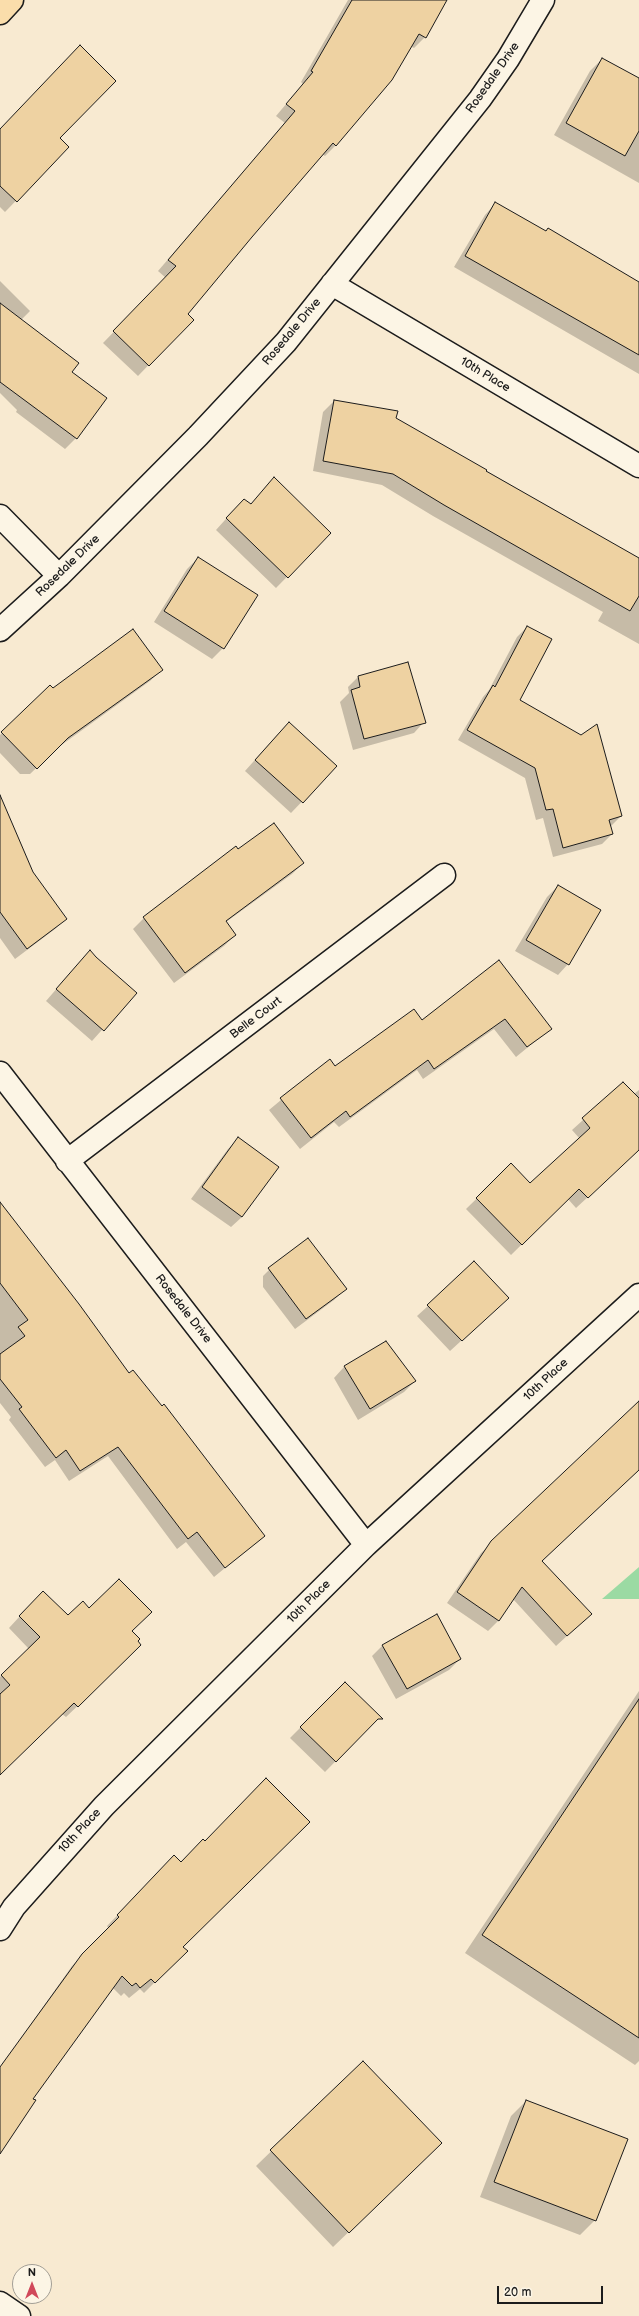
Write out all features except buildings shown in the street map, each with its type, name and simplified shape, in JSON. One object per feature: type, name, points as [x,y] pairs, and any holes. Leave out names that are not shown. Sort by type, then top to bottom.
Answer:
[{"type":"main road","points":[[0,13],[12,0]]},
{"type":"street","name":"Rosedale Drive","points":[[0,630],[59,576],[198,436],[286,342],[480,99],[508,59],[543,0]]},
{"type":"street","name":"10th Place","points":[[332,284],[639,466]]},
{"type":"street","points":[[0,516],[59,576]]},
{"type":"street","name":"Belle Court","points":[[67,1161],[444,875]]},
{"type":"street","name":"Rosedale Drive","points":[[0,1073],[366,1545]]},
{"type":"street","name":"10th Place","points":[[0,1929],[14,1907],[104,1806],[366,1545],[639,1295]]},
{"type":"street","points":[[0,2303],[20,2316]]},
{"type":"green space","points":[[639,1567],[639,1599],[602,1599]]}]
